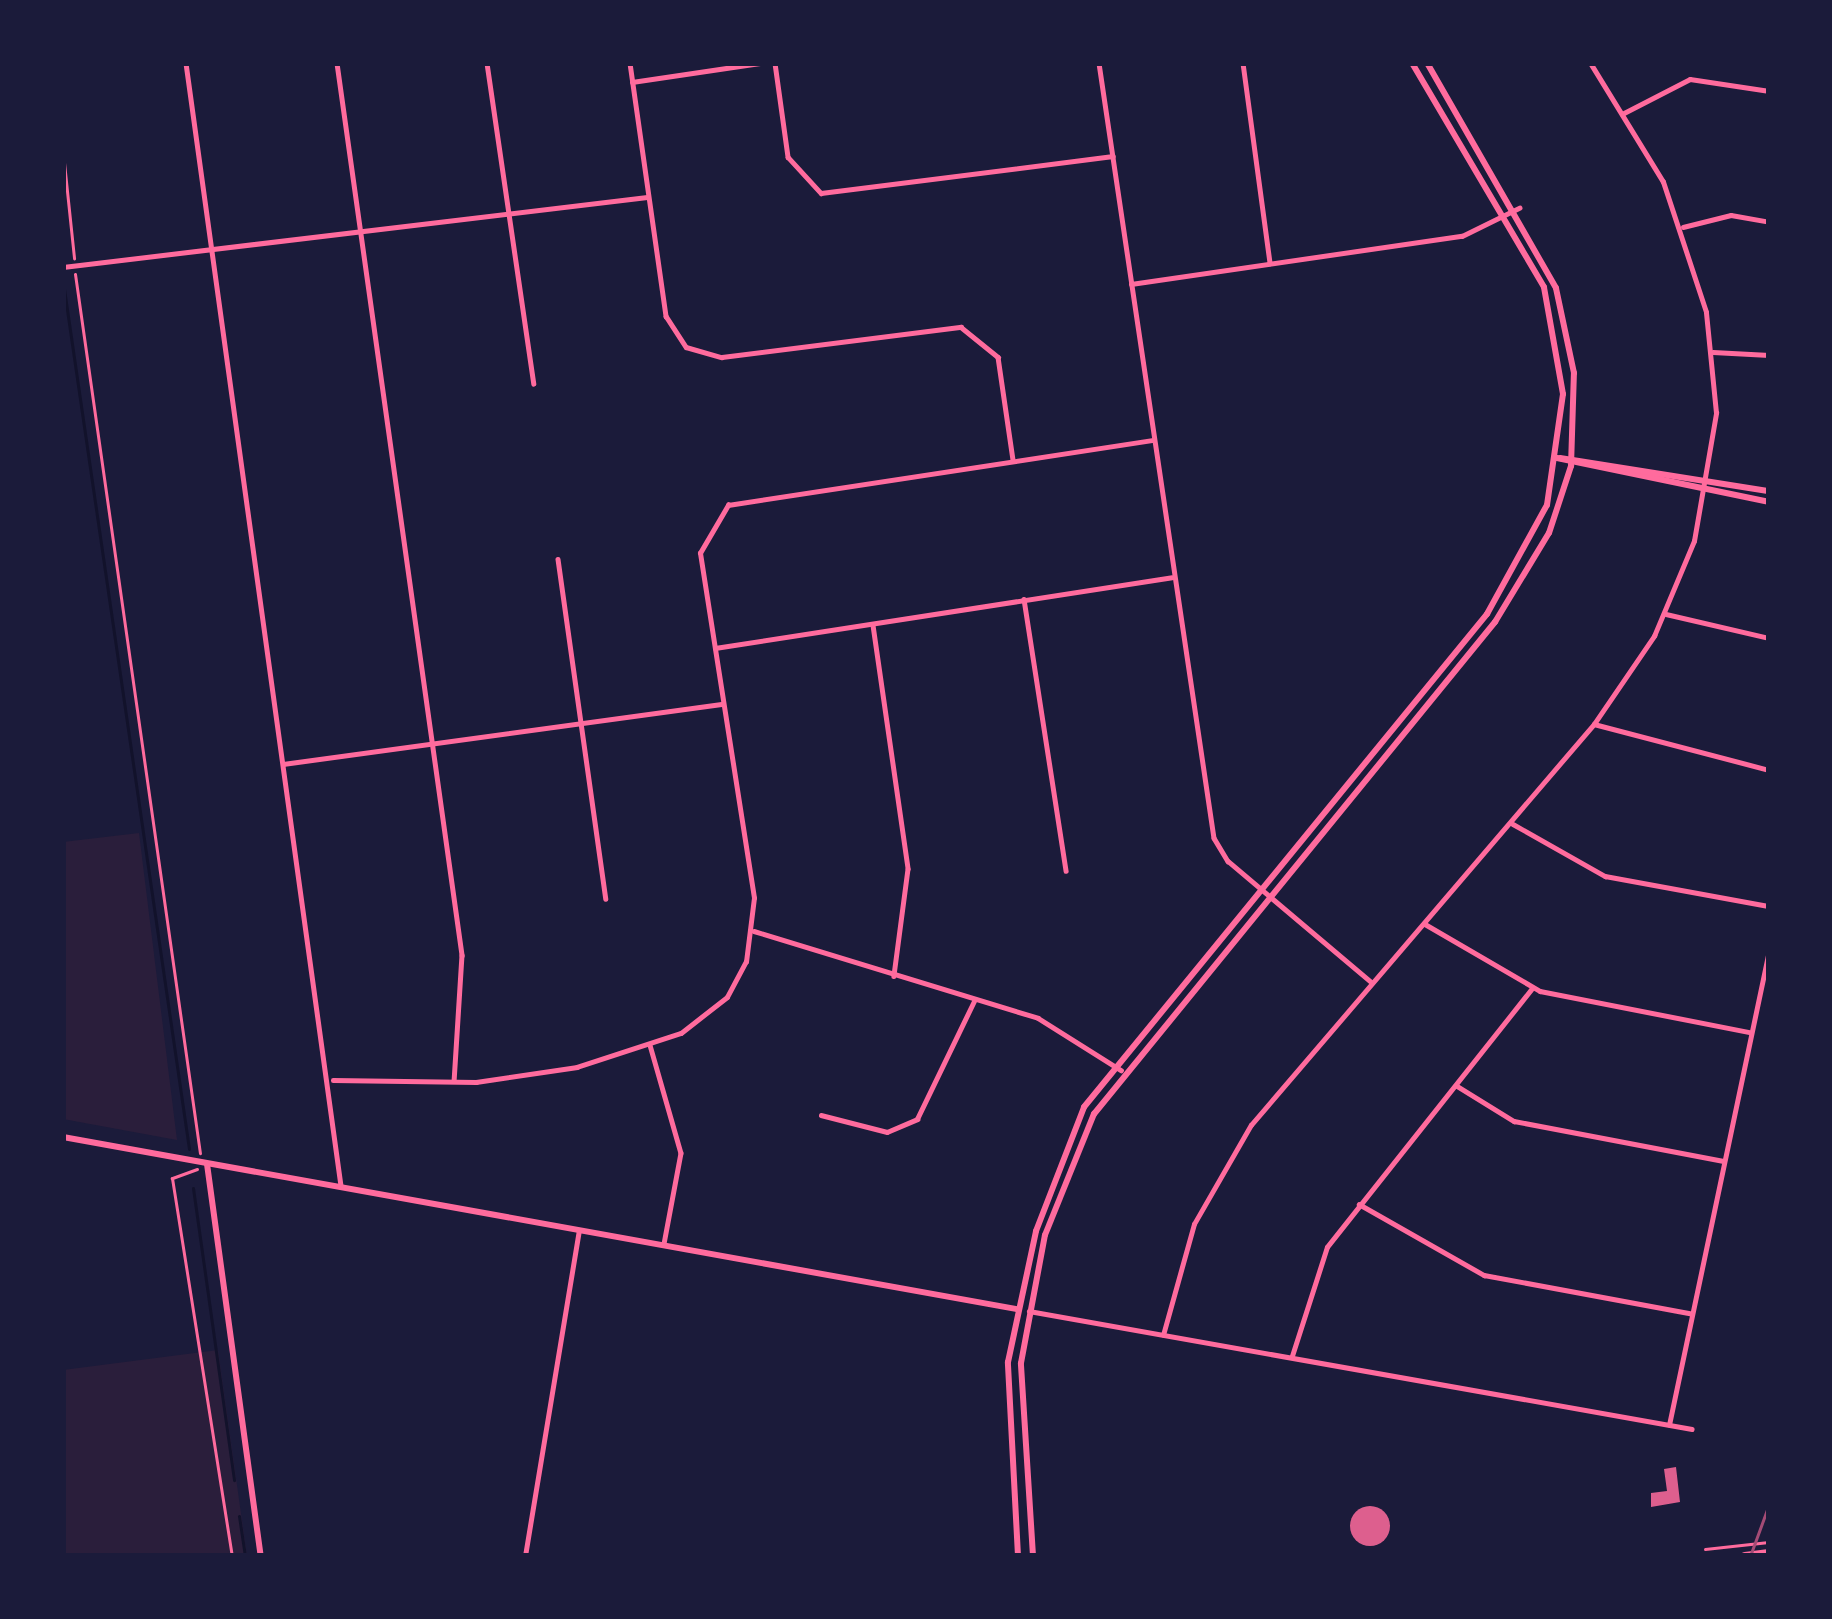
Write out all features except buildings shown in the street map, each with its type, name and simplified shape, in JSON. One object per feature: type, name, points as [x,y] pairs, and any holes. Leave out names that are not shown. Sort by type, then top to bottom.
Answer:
[{"type":"main road","points":[[1745,1556],[1769,1553]]},
{"type":"street","points":[[186,63],[283,764],[333,1080],[340,1186]]},
{"type":"street","points":[[337,63],[462,955],[454,1081]]},
{"type":"street","points":[[487,63],[534,385]]},
{"type":"street","points":[[630,63],[676,337],[722,357],[962,327],[998,357],[1013,460]]},
{"type":"street","points":[[632,82],[760,63]]},
{"type":"street","points":[[775,63],[788,157],[821,193],[1113,156]]},
{"type":"street","points":[[1099,63],[1214,838],[1266,896],[1371,982]]},
{"type":"street","points":[[1243,63],[1270,263]]},
{"type":"street","points":[[1018,1556],[1006,1425],[1017,1309],[1059,1159],[1109,1063],[1496,600],[1537,530],[1557,458],[1557,337],[1507,214],[1412,63]]},
{"type":"street","points":[[1033,1556],[1018,1425],[1029,1311],[1070,1163],[1120,1070],[1528,577],[1571,466],[1568,334],[1519,208],[1427,63]]},
{"type":"street","points":[[1163,1334],[1214,1184],[1371,982],[1513,824],[1594,724],[1666,614],[1706,491],[1713,352],[1683,226],[1590,63]]},
{"type":"street","points":[[1622,114],[1690,79],[1769,91]]},
{"type":"street","points":[[63,267],[212,253],[649,197]]},
{"type":"street","points":[[1131,284],[1462,236],[1519,208]]},
{"type":"street","points":[[1683,226],[1731,215],[1769,222]]},
{"type":"street","points":[[1713,352],[1769,355]]},
{"type":"street","points":[[333,1080],[454,1081],[541,1074],[650,1045],[727,997],[754,931],[715,648],[706,529],[754,497],[1153,440]]},
{"type":"street","points":[[1557,458],[1573,454],[1769,491]]},
{"type":"street","points":[[1557,458],[1571,466],[1769,502]]},
{"type":"street","points":[[558,559],[606,899]]},
{"type":"street","points":[[715,648],[1172,577]]},
{"type":"street","points":[[1024,599],[1066,871]]},
{"type":"street","points":[[1666,614],[1769,638]]},
{"type":"street","points":[[872,623],[908,869],[894,976]]},
{"type":"street","points":[[283,764],[723,704]]},
{"type":"street","points":[[1594,724],[1769,770]]},
{"type":"street","points":[[1513,824],[1605,876],[1769,906]]},
{"type":"street","points":[[1425,924],[1532,988],[1750,1033]]},
{"type":"street","points":[[754,931],[1038,1018],[1120,1070]]},
{"type":"street","points":[[1669,1425],[1769,949]]},
{"type":"street","points":[[1292,1357],[1310,1282],[1359,1204],[1532,988]]},
{"type":"street","points":[[821,1115],[904,1129],[974,1001]]},
{"type":"street","points":[[650,1045],[681,1153],[664,1244]]},
{"type":"street","points":[[1456,1086],[1514,1121],[1723,1161]]},
{"type":"street","points":[[63,1137],[1692,1429]]},
{"type":"street","points":[[207,1164],[261,1556]]},
{"type":"street","points":[[1359,1204],[1484,1275],[1690,1313]]},
{"type":"street","points":[[525,1556],[580,1229]]},
{"type":"path","points":[[63,153],[74,267],[200,1152]]},
{"type":"path","points":[[196,1173],[172,1174],[232,1556]]},
{"type":"path","points":[[1706,1550],[1769,1543]]},
{"type":"shaded area","points":[[139,833],[177,1140],[63,1119],[63,842]]},
{"type":"shaded area","points":[[218,1350],[247,1556],[63,1556],[63,1370]]},
{"type":"waterway","points":[[63,282],[189,1149]]},
{"type":"waterway","points":[[193,1188],[234,1480]]},
{"type":"waterway","points":[[239,1516],[245,1556]]},
{"type":"railway","points":[[1750,1556],[1769,1504]]}]
